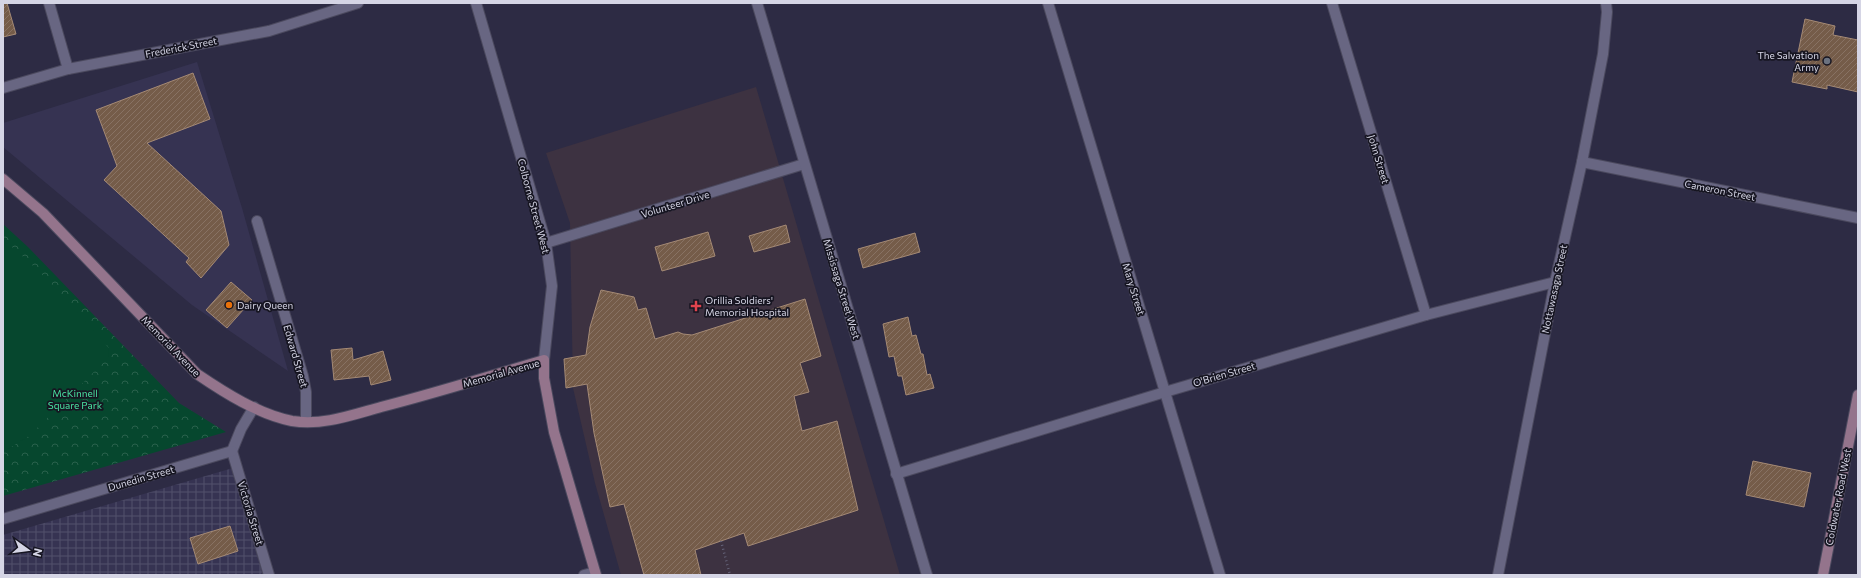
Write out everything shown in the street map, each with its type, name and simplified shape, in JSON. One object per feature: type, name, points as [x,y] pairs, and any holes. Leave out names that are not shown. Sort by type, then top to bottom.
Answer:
[{"type":"main road","name":"Memorial Avenue","points":[[3,179],[43,213],[197,374],[227,394],[275,417],[306,422],[329,421],[401,402],[544,360]]},
{"type":"main road","name":"Colborne Street West","points":[[544,360],[544,378],[552,426],[595,573]]},
{"type":"main road","name":"Coldwater Road West","points":[[1823,575],[1858,395]]},
{"type":"street","points":[[49,3],[68,68]]},
{"type":"street","name":"Frederick Street","points":[[3,88],[68,68],[269,31],[358,3]]},
{"type":"street","name":"Colborne Street West","points":[[476,3],[546,243],[552,286],[544,360]]},
{"type":"street","name":"Mississaga Street West","points":[[757,3],[927,575]]},
{"type":"street","name":"Mary Street","points":[[1048,3],[1220,575]]},
{"type":"street","name":"John Street","points":[[1332,3],[1426,315]]},
{"type":"street","name":"Nottawasaga Street","points":[[1498,575],[1555,282],[1582,162],[1603,54],[1607,18],[1606,3]]},
{"type":"street","name":"Cameron Street","points":[[1582,162],[1858,218]]},
{"type":"street","name":"Volunteer Drive","points":[[546,243],[804,164]]},
{"type":"street","name":"Edward Street","points":[[257,221],[303,376],[306,392],[306,422]]},
{"type":"street","name":"O'Brien Street","points":[[896,474],[1165,392],[1426,315],[1555,282]]},
{"type":"street","points":[[232,451],[241,429],[254,407]]},
{"type":"street","name":"Dunedin Street","points":[[3,519],[232,451]]},
{"type":"street","name":"Victoria Street","points":[[232,451],[269,575]]},
{"type":"street","points":[[584,575],[595,573]]},
{"type":"path","points":[[721,541],[730,575]]},
{"type":"shaded area","points":[[197,62],[242,208],[288,371],[192,305],[3,147],[3,123]]},
{"type":"shaded area","name":"Orillia Soldiers' Memorial Hospital","points":[[756,87],[900,575],[621,575],[595,483],[573,388],[570,223],[546,153]]},
{"type":"shaded area","points":[[233,468],[263,575],[3,575],[3,535]]},
{"type":"green space","name":"McKinnell Square Park","points":[[3,224],[28,247],[179,403],[226,432],[3,496]]},
{"type":"green space","points":[[3,240],[45,277],[71,305],[108,347],[109,357],[29,436],[3,452]]},
{"type":"building","points":[[3,3],[7,3],[16,34],[3,37]]},
{"type":"building","name":"The Salvation Army","points":[[1805,19],[1835,26],[1833,35],[1858,40],[1858,92],[1827,85],[1827,89],[1792,82]]},
{"type":"building","points":[[193,73],[210,119],[147,143],[221,211],[229,245],[201,278],[186,262],[189,258],[104,180],[117,166],[96,110]]},
{"type":"building","points":[[786,225],[790,242],[754,252],[749,236]]},
{"type":"building","points":[[708,232],[715,256],[662,271],[655,247]]},
{"type":"building","points":[[915,233],[920,252],[863,268],[858,249]]},
{"type":"building","points":[[231,282],[252,300],[227,328],[206,310]]},
{"type":"building","points":[[601,290],[634,297],[638,310],[646,308],[655,339],[678,332],[692,335],[805,299],[821,356],[800,363],[809,392],[794,396],[802,431],[837,421],[858,510],[748,546],[744,533],[695,550],[701,575],[644,575],[624,504],[610,507],[594,433],[587,384],[566,388],[564,359],[586,355],[590,327]]},
{"type":"building","points":[[908,317],[912,336],[916,335],[921,354],[923,354],[927,375],[930,374],[934,388],[906,395],[902,376],[898,376],[894,356],[889,357],[883,324]]},
{"type":"building","points":[[352,348],[353,360],[383,351],[391,380],[371,385],[369,376],[334,380],[331,350]]},
{"type":"building","points":[[1753,461],[1811,473],[1804,507],[1746,495]]},
{"type":"building","points":[[230,526],[238,551],[198,564],[190,538]]},
{"type":"place","name":"The Salvation Army","points":[[1827,61]]},
{"type":"place","name":"Dairy Queen","points":[[229,305]]},
{"type":"place","name":"Orillia Soldiers' Memorial Hospital","points":[[696,306]]}]
